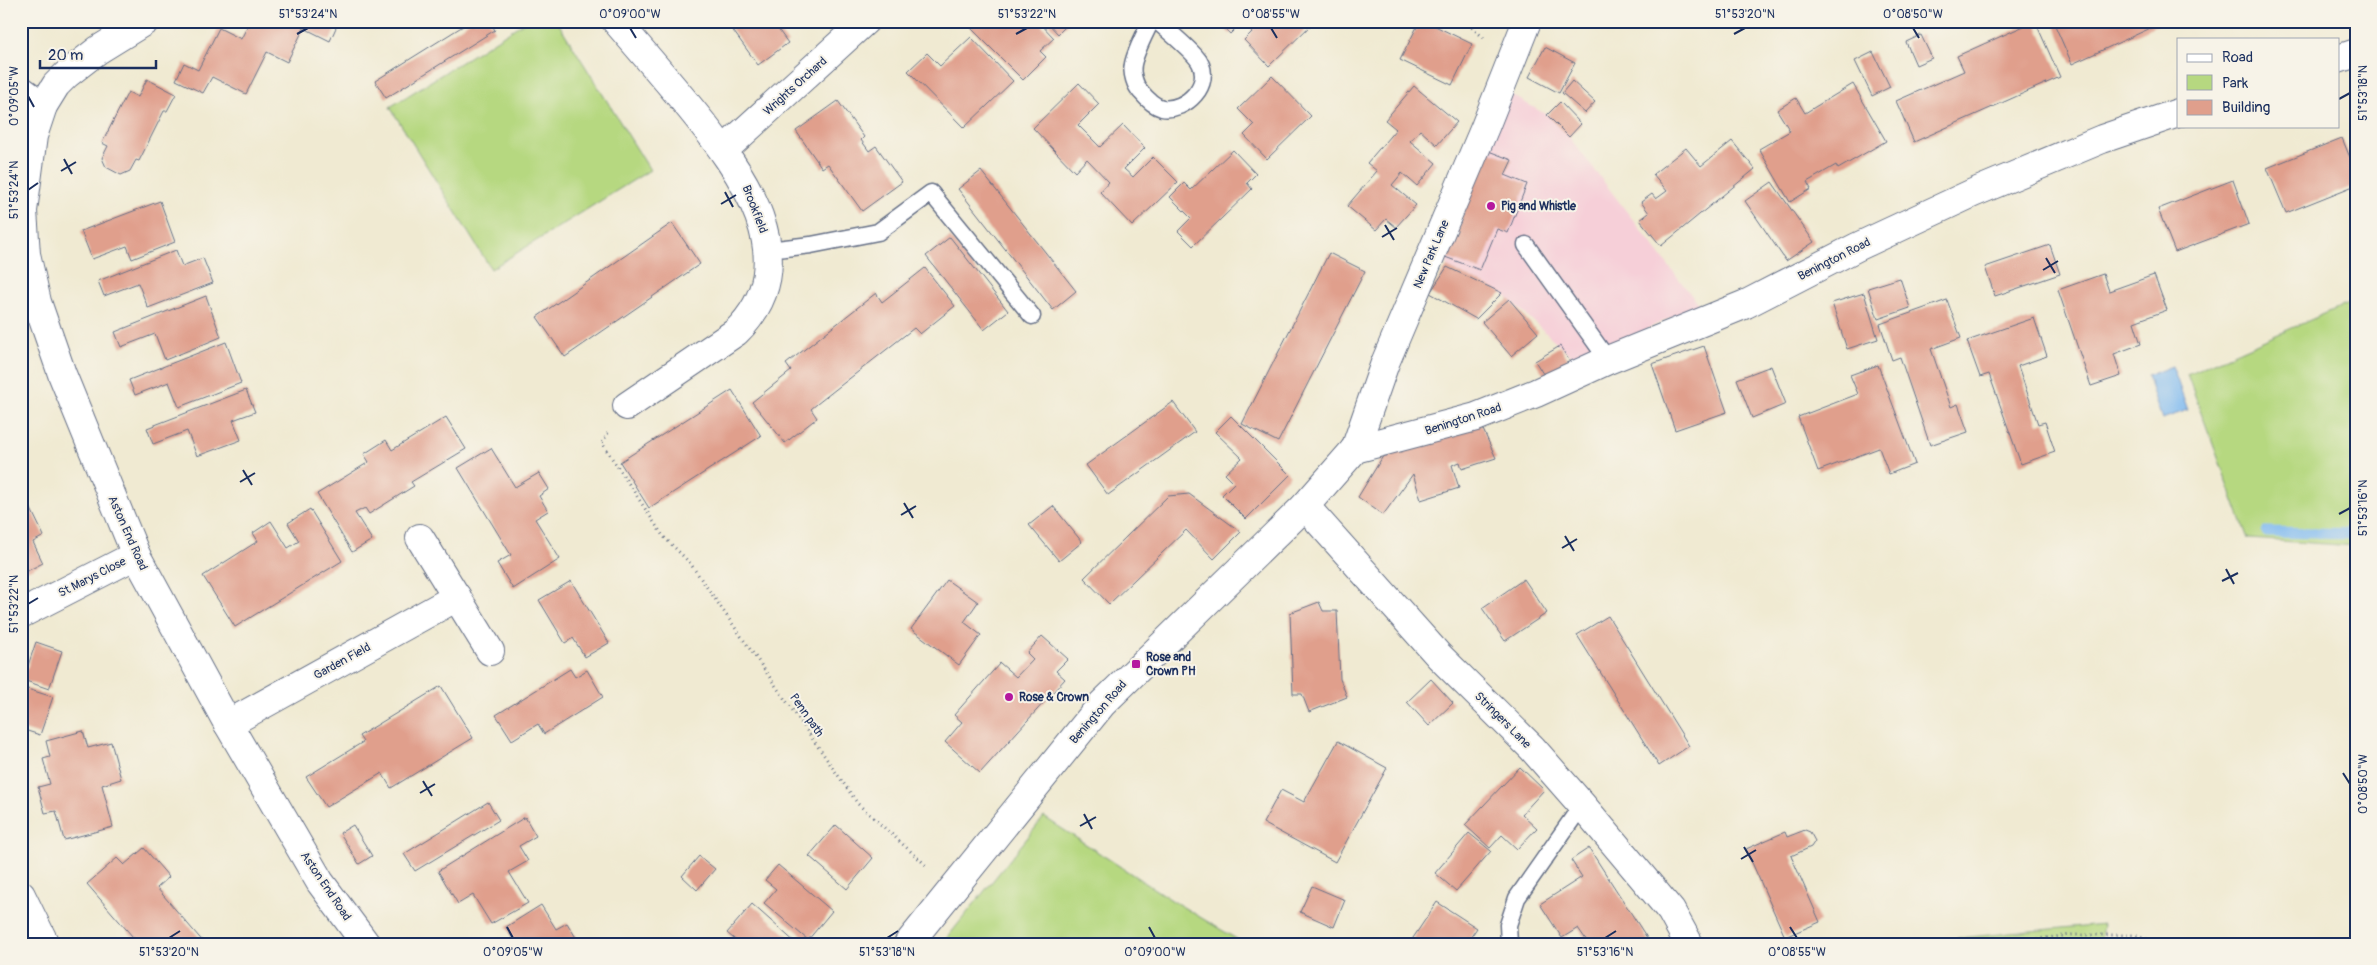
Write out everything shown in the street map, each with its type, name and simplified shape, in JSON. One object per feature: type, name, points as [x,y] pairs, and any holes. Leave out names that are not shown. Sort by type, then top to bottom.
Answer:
[{"type":"street","name":"Aston End Road","points":[[145,21],[98,50],[66,74],[56,85],[43,106],[33,136],[24,202],[26,254],[37,302],[62,374],[136,555],[228,724],[320,882],[366,944]]},
{"type":"street","name":"Brookfield","points":[[616,21],[724,150],[743,180],[754,203],[768,250],[764,284],[749,319],[736,332],[627,406]]},
{"type":"street","name":"Wrights Orchard","points":[[724,150],[865,21]]},
{"type":"street","name":"New Park Lane","points":[[1356,449],[1385,363],[1527,21]]},
{"type":"street","points":[[2340,58],[2356,52]]},
{"type":"street","points":[[21,90],[43,106]]},
{"type":"street","name":"Benington Road","points":[[908,944],[1102,704],[1305,506],[1356,449],[1476,417],[1536,393],[1608,360],[1746,304],[1857,247],[1974,193],[2102,139],[2177,113]]},
{"type":"street","name":"Stringers Lane","points":[[1305,506],[1439,656],[1532,748],[1582,805],[1671,911],[1689,944]]},
{"type":"street","points":[[420,538],[490,651]]},
{"type":"street","name":"St Marys Close","points":[[21,614],[136,555]]},
{"type":"street","name":"Garden Field","points":[[228,724],[456,597]]},
{"type":"street","points":[[21,895],[45,944]]},
{"type":"lane","points":[[1151,21],[1132,64],[1136,86],[1147,100],[1162,108],[1179,106],[1191,100],[1201,87],[1204,75],[1199,61],[1158,21]]},
{"type":"lane","points":[[768,250],[811,245],[878,232],[931,192],[1032,316]]},
{"type":"lane","points":[[1526,245],[1608,360]]},
{"type":"lane","points":[[1509,944],[1508,925],[1517,898],[1582,805]]},
{"type":"path","name":"Penn path","points":[[627,406],[602,442],[663,536],[690,562],[858,804],[953,889]]},
{"type":"path","points":[[1992,944],[2072,935],[2134,935],[2160,944]]},
{"type":"shaded area","points":[[1510,94],[1547,115],[1569,137],[1699,305],[1577,361],[1502,293],[1447,267],[1445,257]]},
{"type":"green space","points":[[526,21],[557,21],[650,170],[491,269],[390,107]]},
{"type":"green space","points":[[2356,300],[2356,546],[2248,539],[2187,374]]},
{"type":"green space","points":[[1044,817],[1173,901],[1245,944],[942,944]]},
{"type":"green space","points":[[2103,924],[2100,944],[1897,944]]},
{"type":"water","points":[[2172,366],[2188,410],[2162,419],[2147,376]]},
{"type":"building","points":[[250,21],[339,21],[330,41],[304,28],[287,62],[267,52],[246,94],[212,77],[203,93],[176,80],[184,63],[198,70],[219,28],[241,39]]},
{"type":"building","points":[[471,21],[489,21],[495,30],[386,98],[375,81]]},
{"type":"building","points":[[726,21],[772,21],[788,43],[758,65]]},
{"type":"building","points":[[976,21],[1012,21],[1014,24],[1017,21],[1038,21],[1054,38],[1040,51],[1046,57],[1023,80],[970,27]]},
{"type":"building","points":[[1046,21],[1071,21],[1058,34]]},
{"type":"building","points":[[1218,21],[1243,21],[1230,34]]},
{"type":"building","points":[[1244,21],[1315,21],[1269,66],[1244,40],[1253,31]]},
{"type":"building","points":[[1420,21],[1425,21],[1472,44],[1452,85],[1400,60]]},
{"type":"building","points":[[2035,21],[2060,77],[1914,142],[1896,101],[1964,71],[1957,56]]},
{"type":"building","points":[[2053,21],[2166,21],[2072,64]]},
{"type":"building","points":[[1921,35],[1932,58],[1916,65],[1906,42]]},
{"type":"building","points":[[971,37],[1013,81],[964,128],[908,71],[927,53],[940,66]]},
{"type":"building","points":[[1545,47],[1575,63],[1559,93],[1529,77]]},
{"type":"building","points":[[1873,52],[1890,87],[1872,96],[1855,61]]},
{"type":"building","points":[[1272,76],[1311,116],[1267,159],[1244,135],[1254,125],[1238,109]]},
{"type":"building","points":[[147,79],[176,94],[167,111],[164,111],[139,161],[136,160],[130,171],[121,175],[106,167],[102,158],[108,146],[102,143],[128,92],[138,97]]},
{"type":"building","points":[[1572,81],[1595,102],[1585,113],[1562,93]]},
{"type":"building","points":[[1079,83],[1099,104],[1078,125],[1100,147],[1123,125],[1145,148],[1124,169],[1133,177],[1153,157],[1178,182],[1132,226],[1100,192],[1109,182],[1087,159],[1075,172],[1033,128]]},
{"type":"building","points":[[1853,84],[1886,141],[1838,169],[1836,165],[1807,182],[1811,189],[1790,202],[1759,149],[1790,131],[1777,110],[1796,98],[1805,113]]},
{"type":"building","points":[[1414,86],[1457,122],[1437,145],[1420,130],[1410,141],[1436,163],[1417,186],[1402,173],[1392,185],[1416,205],[1396,227],[1386,219],[1376,230],[1347,206],[1377,171],[1367,163],[1396,129],[1385,120]]},
{"type":"building","points":[[838,101],[864,137],[861,140],[869,151],[876,146],[902,182],[862,211],[828,164],[822,168],[796,131]]},
{"type":"building","points":[[1560,102],[1581,124],[1569,137],[1547,115]]},
{"type":"building","points":[[2342,138],[2356,172],[2356,185],[2286,213],[2267,168]]},
{"type":"building","points":[[1732,141],[1755,169],[1661,246],[1640,220],[1649,213],[1641,202],[1652,194],[1656,199],[1667,191],[1653,174],[1686,148],[1701,166]]},
{"type":"building","points":[[1233,150],[1256,174],[1247,183],[1252,189],[1193,246],[1178,231],[1191,218],[1170,197],[1184,183],[1191,190]]},
{"type":"building","name":"Pig and Whistle","points":[[1486,150],[1512,160],[1505,175],[1527,184],[1508,233],[1497,229],[1480,270],[1445,257]]},
{"type":"building","points":[[981,171],[1076,291],[1053,310],[958,189]]},
{"type":"building","points":[[2233,180],[2249,224],[2175,252],[2158,209]]},
{"type":"building","points":[[1772,182],[1814,242],[1786,261],[1745,201]]},
{"type":"building","points":[[160,201],[175,242],[132,259],[127,246],[92,259],[81,231]]},
{"type":"building","points":[[672,223],[700,264],[565,357],[537,317]]},
{"type":"building","points":[[950,237],[1008,311],[984,330],[926,256]]},
{"type":"building","points":[[2050,245],[2060,274],[1995,296],[1985,267]]},
{"type":"building","points":[[176,250],[182,266],[203,258],[213,283],[148,308],[138,283],[104,296],[98,281]]},
{"type":"building","points":[[1329,253],[1365,271],[1278,442],[1242,424]]},
{"type":"building","points":[[1447,267],[1502,293],[1476,319],[1430,293]]},
{"type":"building","points":[[925,268],[955,306],[920,334],[914,328],[817,404],[811,409],[817,418],[785,443],[752,402],[791,371],[786,364],[876,293],[882,302]]},
{"type":"building","points":[[2103,274],[2109,291],[2154,275],[2167,310],[2134,322],[2141,344],[2114,354],[2121,376],[2091,386],[2058,290]]},
{"type":"building","points":[[1900,278],[1910,308],[1878,319],[1868,288]]},
{"type":"building","points":[[1864,293],[1878,339],[1847,349],[1832,303]]},
{"type":"building","points":[[206,296],[221,337],[165,360],[155,334],[121,347],[115,332]]},
{"type":"building","points":[[1509,299],[1538,333],[1511,356],[1482,322]]},
{"type":"building","points":[[1947,300],[1961,338],[1931,349],[1951,407],[1958,404],[1968,432],[1930,445],[1900,357],[1892,360],[1880,324]]},
{"type":"building","points":[[2034,318],[2047,356],[2018,366],[2038,424],[2045,422],[2055,452],[2021,464],[1989,374],[1980,377],[1967,341]]},
{"type":"building","points":[[226,342],[241,383],[179,407],[169,382],[135,395],[129,380]]},
{"type":"building","points":[[1560,346],[1570,362],[1545,377],[1535,361]]},
{"type":"building","points":[[1704,346],[1727,412],[1675,430],[1652,364]]},
{"type":"building","points":[[1878,365],[1915,464],[1889,474],[1879,448],[1818,471],[1798,417],[1858,394],[1850,375]]},
{"type":"building","points":[[1771,366],[1786,404],[1752,418],[1737,379]]},
{"type":"building","points":[[246,390],[255,412],[233,420],[241,440],[197,456],[187,431],[153,444],[147,428]]},
{"type":"building","points":[[732,390],[761,436],[649,508],[620,462]]},
{"type":"building","points":[[1173,402],[1195,432],[1108,495],[1086,465]]},
{"type":"building","points":[[1231,416],[1290,475],[1246,519],[1222,495],[1234,483],[1225,474],[1242,458],[1215,432]]},
{"type":"building","points":[[446,417],[466,449],[411,482],[414,486],[369,514],[365,508],[355,513],[372,540],[352,552],[317,494],[369,462],[364,454],[386,440],[392,450]]},
{"type":"building","points":[[1480,423],[1496,458],[1462,469],[1460,462],[1452,465],[1459,488],[1421,500],[1413,474],[1383,515],[1358,497],[1385,453]]},
{"type":"building","points":[[491,448],[515,487],[539,473],[549,489],[539,496],[548,511],[535,519],[560,559],[513,589],[497,563],[511,555],[458,468]]},
{"type":"building","points":[[1189,494],[1241,532],[1214,559],[1186,530],[1109,604],[1084,578],[1168,496]]},
{"type":"building","points":[[1053,506],[1082,542],[1059,561],[1029,525]]},
{"type":"building","points":[[30,507],[44,536],[33,542],[43,563],[21,574],[21,511]]},
{"type":"building","points":[[310,509],[342,561],[235,627],[203,576],[258,541],[253,533],[271,521],[288,548],[299,541],[288,523]]},
{"type":"building","points":[[1524,579],[1547,613],[1505,641],[1482,608]]},
{"type":"building","points":[[947,580],[978,602],[964,622],[981,635],[959,665],[911,629]]},
{"type":"building","points":[[571,581],[609,643],[585,657],[573,638],[565,643],[539,600]]},
{"type":"building","points":[[1319,602],[1323,611],[1337,611],[1340,679],[1347,697],[1309,712],[1302,694],[1293,694],[1290,613]]},
{"type":"building","points":[[1608,616],[1689,746],[1659,766],[1577,635]]},
{"type":"building","name":"Rose & Crown","points":[[1042,636],[1068,659],[1056,671],[1065,679],[980,773],[945,742],[962,722],[954,715],[1000,663],[1016,677],[1033,659],[1027,653]]},
{"type":"building","points":[[36,642],[62,651],[49,689],[23,680]]},
{"type":"building","points":[[570,669],[575,677],[587,670],[603,697],[544,734],[538,724],[512,740],[496,715]]},
{"type":"building","points":[[1431,679],[1453,703],[1429,726],[1407,702]]},
{"type":"building","points":[[441,686],[473,738],[391,788],[382,773],[326,807],[306,777],[363,742],[359,736]]},
{"type":"building","points":[[21,687],[53,697],[40,735],[21,729]]},
{"type":"building","points":[[83,731],[88,748],[111,742],[121,779],[102,785],[113,827],[64,840],[56,811],[45,813],[38,787],[50,784],[43,759],[50,757],[46,741]]},
{"type":"building","points":[[1338,741],[1387,768],[1335,862],[1263,823],[1281,790],[1304,802]]},
{"type":"building","points":[[1520,767],[1544,790],[1522,814],[1537,828],[1517,849],[1502,835],[1490,848],[1465,825]]},
{"type":"building","points":[[488,802],[499,820],[415,871],[404,854]]},
{"type":"building","points":[[525,817],[536,836],[519,846],[528,861],[509,872],[528,903],[491,924],[473,895],[458,904],[438,871]]},
{"type":"building","points":[[353,825],[372,856],[359,864],[340,833]]},
{"type":"building","points":[[836,825],[873,858],[847,889],[809,856]]},
{"type":"building","points":[[1805,830],[1810,832],[1815,841],[1811,847],[1791,856],[1820,922],[1785,937],[1746,849],[1785,832],[1787,837]]},
{"type":"building","points":[[1469,833],[1491,851],[1456,891],[1435,873]]},
{"type":"building","points":[[144,848],[169,877],[157,888],[205,944],[139,944],[87,884],[117,858],[124,865]]},
{"type":"building","points":[[1589,848],[1651,944],[1589,944],[1578,928],[1562,938],[1540,904],[1582,877],[1571,860]]},
{"type":"building","points":[[699,856],[715,869],[697,890],[682,876]]},
{"type":"building","points":[[778,865],[832,911],[808,940],[764,903],[776,889],[765,880]]},
{"type":"building","points":[[1312,886],[1345,900],[1334,927],[1300,912]]},
{"type":"building","points":[[1437,902],[1477,928],[1466,944],[1409,944]]},
{"type":"building","points":[[752,904],[797,944],[740,944],[727,933]]},
{"type":"building","points":[[541,905],[556,929],[567,923],[580,944],[509,944],[514,941],[506,927]]},
{"type":"waterway","points":[[2267,532],[2356,534]]},
{"type":"place","name":"Pig and Whistle","points":[[1491,206]]},
{"type":"place","name":"Rose and Crown PH","points":[[1136,664]]},
{"type":"place","name":"Rose & Crown","points":[[1009,697]]}]
